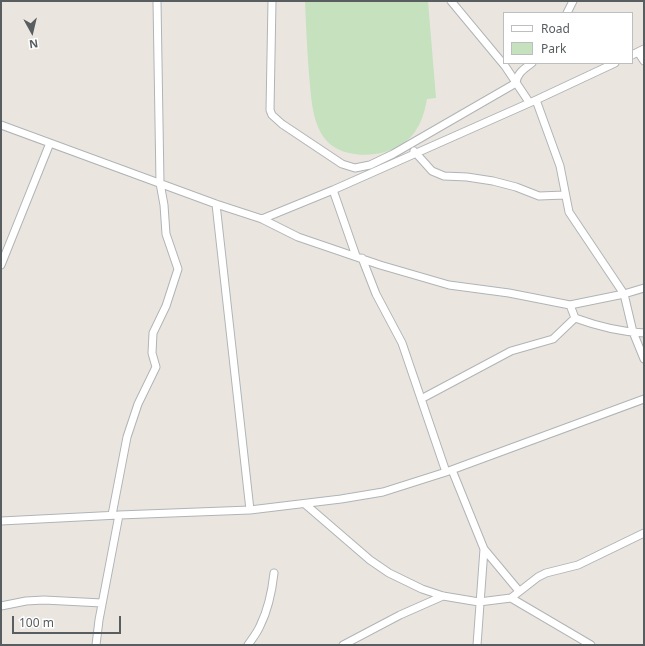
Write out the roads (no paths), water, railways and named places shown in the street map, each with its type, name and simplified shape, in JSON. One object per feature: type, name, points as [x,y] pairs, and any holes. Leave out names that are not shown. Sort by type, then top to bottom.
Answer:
[{"type":"street","points":[[96,645],[128,436],[138,404],[156,367],[152,352],[153,333],[166,306],[178,269],[166,234],[164,205],[160,183],[158,1]]},
{"type":"street","points":[[272,1],[270,110],[272,115],[276,120],[342,164],[354,168],[370,164],[393,154],[516,83],[520,72],[531,64]]},
{"type":"street","points":[[452,1],[503,64]]},
{"type":"street","points":[[568,12],[573,1]]},
{"type":"street","points":[[638,52],[644,61]]},
{"type":"street","points":[[503,64],[516,83],[532,101],[560,166],[569,212],[624,294],[633,332],[644,359]]},
{"type":"street","points":[[262,219],[333,190],[613,64]]},
{"type":"street","points":[[1,125],[216,204],[262,219],[298,237],[380,265],[449,285],[509,293],[570,305],[624,294],[644,288]]},
{"type":"street","points":[[1,265],[50,143]]},
{"type":"street","points":[[410,144],[432,171],[444,176],[467,177],[493,181],[516,187],[539,196],[565,195]]},
{"type":"street","points":[[333,190],[359,257],[376,294],[402,343],[420,399],[449,471],[484,549],[519,591]]},
{"type":"street","points":[[216,204],[250,510]]},
{"type":"street","points":[[570,305],[575,318],[592,324],[633,332],[644,332]]},
{"type":"street","points":[[420,399],[511,351],[553,339],[575,318]]},
{"type":"street","points":[[1,521],[250,510],[305,504],[383,492],[449,471],[644,399]]},
{"type":"street","points":[[305,504],[370,560],[389,573],[422,589],[443,596],[479,602],[511,598],[546,572],[578,565],[644,533]]},
{"type":"street","points":[[477,645],[484,549]]},
{"type":"street","points":[[248,645],[263,619],[272,590],[274,573]]},
{"type":"street","points":[[343,645],[400,615],[443,596]]},
{"type":"street","points":[[511,598],[542,618],[591,645]]},
{"type":"street","points":[[1,606],[26,601],[44,600],[102,603]]}]
